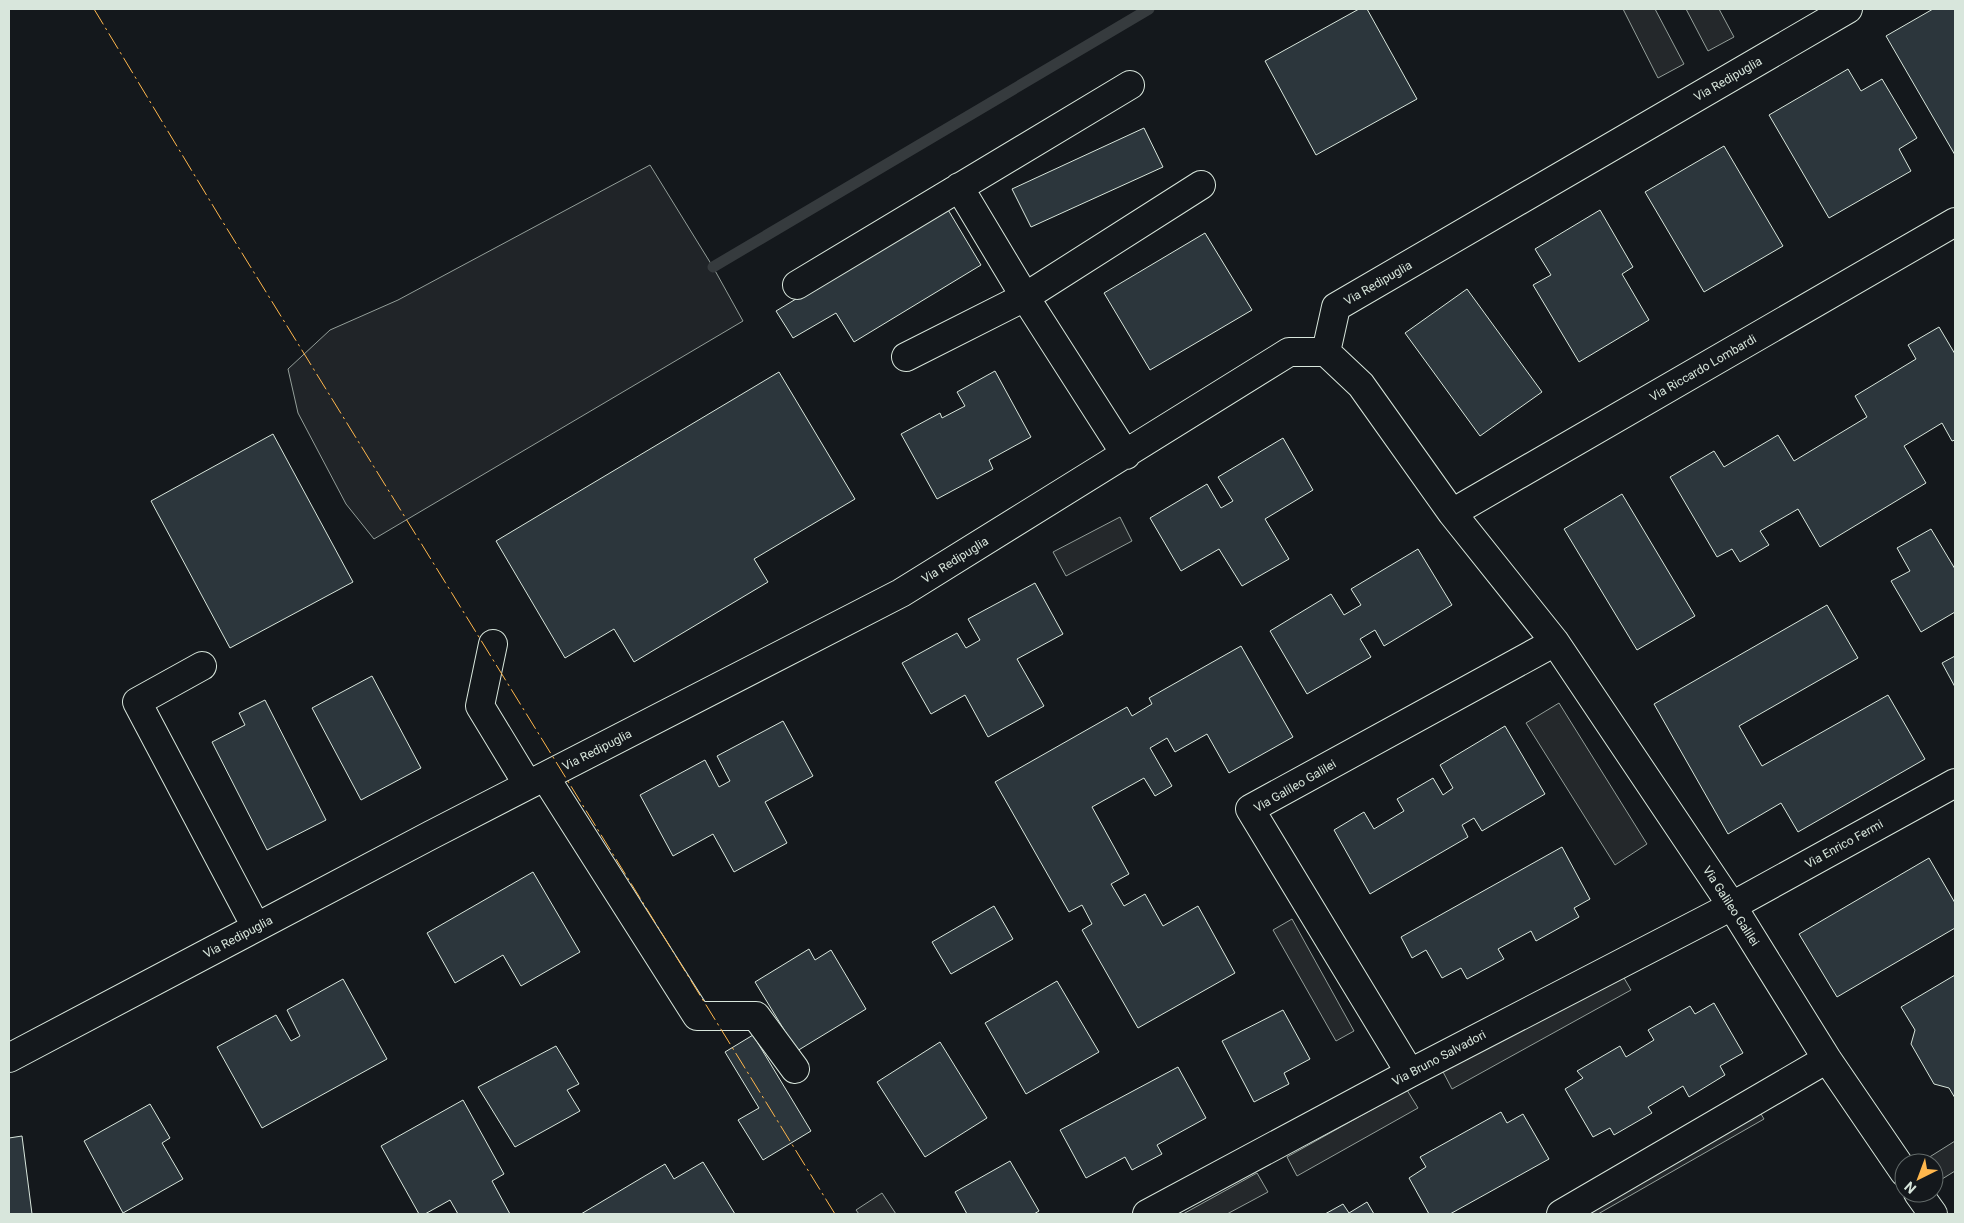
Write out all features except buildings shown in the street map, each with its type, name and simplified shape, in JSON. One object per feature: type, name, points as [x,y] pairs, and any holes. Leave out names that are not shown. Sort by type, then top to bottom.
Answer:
[{"type":"street","name":"Via Redipuglia","points":[[9,1058],[256,927],[901,593],[1289,352],[1326,352],[1336,307],[1848,9]]},
{"type":"street","points":[[797,285],[1130,84]]},
{"type":"street","points":[[906,357],[1025,297],[1201,185]]},
{"type":"street","points":[[959,187],[1025,297],[1126,455]]},
{"type":"street","name":"Via Riccardo Lombardi","points":[[1452,513],[1955,222]]},
{"type":"street","name":"Via Galileo Galilei","points":[[1326,352],[1361,385],[1452,513],[1555,642],[1732,906],[1827,1059],[1894,1157]]},
{"type":"street","name":"Via Galileo Galilei","points":[[1410,1073],[1250,809],[1555,642]]},
{"type":"street","points":[[493,644],[480,706],[537,781],[697,1016],[756,1016],[796,1069]]},
{"type":"street","points":[[202,666],[137,702],[256,927]]},
{"type":"street","name":"Via Enrico Fermi","points":[[1732,906],[1955,783]]},
{"type":"street","name":"Via Bruno Salvadori","points":[[1147,1214],[1410,1073],[1732,906]]},
{"type":"street","points":[[1561,1214],[1827,1059]]},
{"type":"street","points":[[1925,1203],[1933,1214]]},
{"type":"shaded area","points":[[1623,9],[1655,9],[1684,64],[1658,78]]},
{"type":"shaded area","points":[[1686,9],[1719,9],[1734,37],[1708,51]]},
{"type":"shaded area","points":[[650,165],[713,267],[743,321],[374,539],[346,504],[298,413],[288,369],[330,330],[398,300]]},
{"type":"shaded area","points":[[1120,517],[1132,541],[1066,576],[1053,552]]},
{"type":"shaded area","points":[[1559,703],[1647,844],[1615,865],[1526,723]]},
{"type":"shaded area","points":[[1292,919],[1354,1031],[1336,1041],[1273,930]]},
{"type":"shaded area","points":[[1620,971],[1631,990],[1452,1089],[1442,1070]]},
{"type":"shaded area","points":[[1407,1090],[1418,1108],[1297,1176],[1287,1157]]},
{"type":"shaded area","points":[[1758,1109],[1764,1119],[1598,1214],[1574,1214]]},
{"type":"shaded area","points":[[1955,1141],[1955,1171],[1944,1178],[1944,1153],[1936,1153]]},
{"type":"shaded area","points":[[1257,1173],[1268,1192],[1227,1214],[1183,1214]]},
{"type":"shaded area","points":[[882,1193],[896,1214],[859,1214],[856,1210]]},
{"type":"waterway","points":[[713,267],[1149,9]]},
{"type":"power","points":[[94,9],[221,219],[835,1214]]}]
